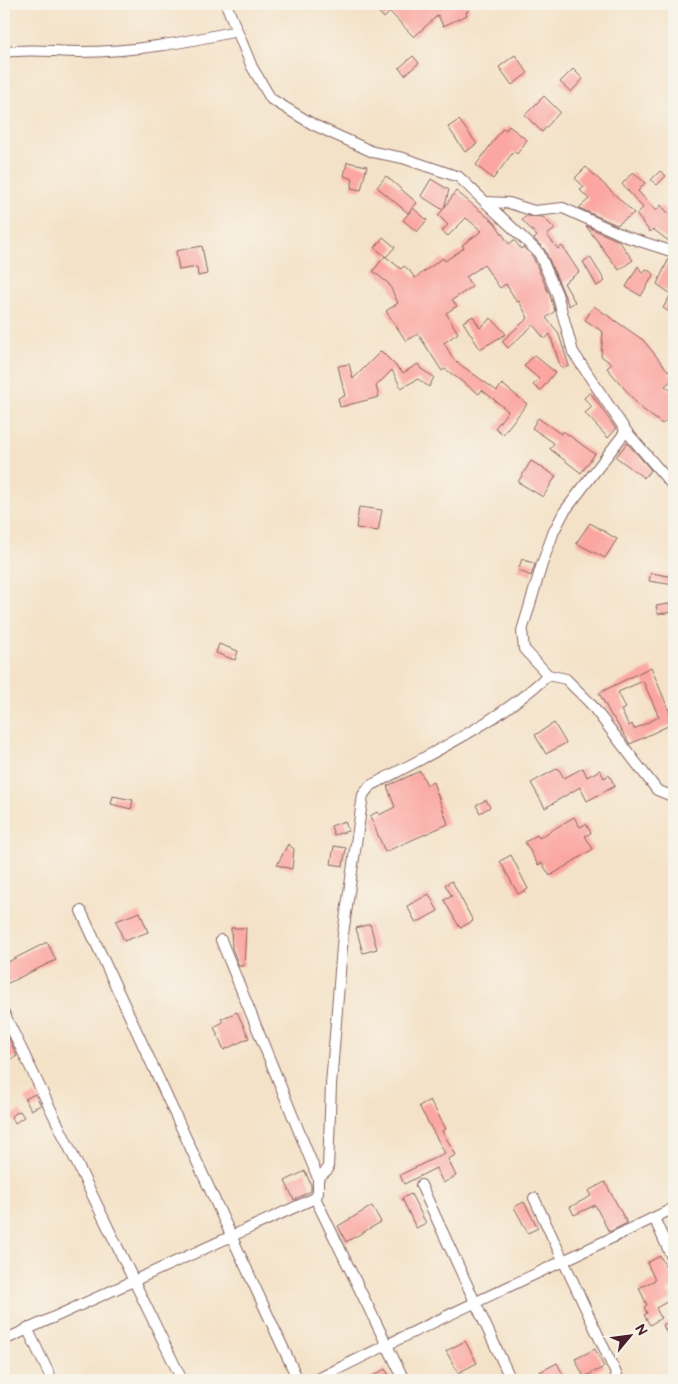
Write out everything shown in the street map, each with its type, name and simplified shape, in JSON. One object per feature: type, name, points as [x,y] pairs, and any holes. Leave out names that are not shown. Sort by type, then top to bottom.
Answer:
[{"type":"street","points":[[226,4],[252,67],[271,100],[314,125],[373,152],[403,158],[459,177],[539,254],[557,294],[573,352],[626,431],[674,487]]},
{"type":"street","points":[[4,52],[32,49],[81,52],[108,50],[185,42],[237,31]]},
{"type":"street","points":[[485,202],[509,203],[534,211],[563,208],[627,237],[674,252]]},
{"type":"street","points":[[626,431],[564,512],[554,531],[522,631],[524,649],[548,675],[566,679],[590,703],[657,790],[674,797]]},
{"type":"street","points":[[318,1178],[328,1169],[331,1085],[343,934],[363,795],[370,786],[448,744],[515,701],[548,675]]},
{"type":"street","points":[[81,911],[298,1380]]},
{"type":"street","points":[[221,940],[318,1178],[316,1198],[404,1380]]},
{"type":"street","points":[[4,1013],[182,1380]]},
{"type":"street","points":[[421,1186],[473,1302],[511,1380]]},
{"type":"street","points":[[4,1340],[134,1279],[316,1198]]},
{"type":"street","points":[[534,1198],[562,1263],[619,1380]]},
{"type":"street","points":[[316,1380],[473,1302],[562,1263],[674,1208]]},
{"type":"street","points":[[654,1218],[674,1262]]},
{"type":"street","points":[[27,1328],[52,1380]]},
{"type":"building","points":[[371,4],[467,4],[470,10],[466,12],[467,15],[443,26],[438,15],[414,37],[390,12],[384,18]]},
{"type":"building","points":[[515,55],[528,73],[512,85],[499,67]]},
{"type":"building","points":[[413,56],[419,63],[405,75],[399,68]]},
{"type":"building","points":[[573,69],[583,79],[571,92],[560,82]]},
{"type":"building","points":[[544,96],[560,112],[542,132],[525,115]]},
{"type":"building","points":[[459,120],[477,144],[465,152],[448,127]]},
{"type":"building","points":[[509,126],[527,140],[517,154],[514,151],[493,179],[476,165],[503,128],[506,130]]},
{"type":"building","points":[[347,162],[367,166],[361,190],[351,188],[353,179],[344,176]]},
{"type":"building","points":[[586,167],[634,213],[617,225],[579,208],[589,199],[580,190],[584,187],[575,178]]},
{"type":"building","points":[[660,171],[666,176],[657,185],[651,180]]},
{"type":"building","points":[[633,172],[645,183],[638,191],[656,211],[661,205],[674,220],[674,245],[653,229],[650,232],[636,214],[643,208],[622,184]]},
{"type":"building","points":[[386,176],[417,203],[408,213],[377,187]]},
{"type":"building","points":[[431,179],[449,190],[444,208],[456,191],[495,223],[509,244],[514,240],[521,249],[523,247],[533,257],[555,311],[546,318],[558,332],[569,366],[563,368],[560,366],[550,334],[545,339],[533,325],[508,348],[502,341],[528,318],[519,301],[517,302],[506,284],[500,288],[484,265],[466,277],[472,287],[452,300],[457,306],[446,313],[458,333],[444,343],[454,360],[497,391],[502,384],[527,404],[503,434],[495,428],[508,411],[482,390],[479,394],[445,369],[442,371],[418,334],[406,341],[386,311],[398,303],[389,284],[373,271],[385,256],[401,269],[404,266],[415,278],[443,258],[445,261],[464,248],[462,245],[482,231],[466,218],[448,236],[442,231],[448,225],[438,215],[443,210],[421,196]]},
{"type":"building","points":[[413,208],[427,220],[417,232],[403,220]]},
{"type":"building","points":[[526,216],[543,217],[555,229],[547,235],[558,249],[562,246],[579,272],[564,283],[575,302],[569,306],[545,250],[534,239],[537,236],[522,220]]},
{"type":"building","points":[[586,226],[619,241],[633,260],[619,270]]},
{"type":"building","points":[[383,237],[395,247],[386,257],[375,248]]},
{"type":"building","points":[[202,246],[207,274],[198,276],[197,267],[179,270],[176,251]]},
{"type":"building","points":[[590,257],[605,281],[597,286],[583,262]]},
{"type":"building","points":[[669,258],[674,259],[674,315],[663,308],[671,294],[657,284]]},
{"type":"building","points":[[638,266],[643,274],[646,269],[654,274],[641,296],[626,287]]},
{"type":"building","points":[[594,306],[643,340],[674,378],[665,386],[674,393],[674,414],[662,424],[640,407],[607,368],[612,364],[601,356],[603,332],[585,320]]},
{"type":"building","points":[[473,316],[480,328],[491,318],[506,334],[480,349],[463,322]]},
{"type":"building","points":[[381,351],[403,373],[418,364],[421,369],[434,377],[429,387],[418,379],[401,388],[392,370],[376,386],[379,397],[340,407],[338,398],[345,396],[338,366],[349,364],[353,379]]},
{"type":"building","points":[[534,355],[555,372],[540,391],[533,385],[539,379],[524,366]]},
{"type":"building","points":[[590,392],[616,429],[608,438],[585,413],[592,407],[584,398]]},
{"type":"building","points":[[538,418],[561,434],[563,431],[595,454],[581,473],[550,449],[554,443],[532,428]]},
{"type":"building","points":[[627,443],[651,470],[644,478],[616,457]]},
{"type":"building","points":[[531,461],[556,476],[543,497],[518,482]]},
{"type":"building","points":[[359,507],[382,510],[378,531],[356,528]]},
{"type":"building","points":[[590,523],[617,539],[605,558],[576,543]]},
{"type":"building","points":[[522,559],[535,564],[531,576],[518,570]]},
{"type":"building","points":[[651,573],[674,577],[674,585],[649,581]]},
{"type":"building","points":[[674,603],[674,612],[658,614],[656,606]]},
{"type":"building","points":[[219,644],[238,651],[235,660],[216,653]]},
{"type":"building","points":[[651,667],[674,723],[630,744],[599,693]],"holes":[[[643,681],[659,717],[634,729],[632,724],[629,726],[621,710],[626,708],[618,692]]]},
{"type":"building","points":[[554,723],[566,743],[546,754],[535,735]]},
{"type":"building","points":[[558,768],[564,778],[583,768],[587,777],[600,770],[604,778],[609,775],[615,786],[587,801],[580,787],[545,808],[531,783]]},
{"type":"building","points":[[420,771],[427,785],[433,782],[448,824],[385,852],[370,816],[377,812],[379,815],[395,807],[387,786]]},
{"type":"building","points":[[113,796],[133,800],[131,809],[111,804]]},
{"type":"building","points":[[486,800],[490,807],[480,813],[476,805]]},
{"type":"building","points":[[574,817],[580,827],[586,824],[591,833],[585,836],[593,849],[550,876],[542,863],[538,865],[525,842],[537,835],[539,838]]},
{"type":"building","points":[[345,821],[348,831],[334,835],[331,826]]},
{"type":"building","points":[[288,844],[294,849],[292,869],[277,865]]},
{"type":"building","points":[[334,846],[346,848],[343,866],[331,864]]},
{"type":"building","points":[[511,855],[528,889],[518,894],[500,861]]},
{"type":"building","points":[[452,881],[473,921],[460,928],[444,900],[452,896],[445,885]]},
{"type":"building","points":[[429,894],[438,911],[416,923],[407,906]]},
{"type":"building","points":[[140,912],[148,932],[124,941],[116,921]]},
{"type":"building","points":[[370,924],[377,949],[363,953],[356,928]]},
{"type":"building","points":[[231,928],[246,928],[244,966],[239,966],[232,948]]},
{"type":"building","points":[[47,942],[56,960],[4,985],[4,964]]},
{"type":"building","points":[[237,1012],[249,1038],[224,1050],[214,1027],[223,1022],[221,1019]]},
{"type":"building","points":[[4,1028],[17,1056],[10,1060],[4,1047]]},
{"type":"building","points":[[35,1094],[41,1105],[31,1110],[25,1099]]},
{"type":"building","points":[[430,1100],[446,1129],[442,1131],[456,1155],[448,1159],[456,1176],[443,1183],[436,1168],[404,1184],[400,1175],[445,1153],[419,1106]]},
{"type":"building","points":[[20,1111],[24,1117],[15,1123],[11,1116]]},
{"type":"building","points":[[305,1171],[311,1185],[311,1191],[294,1200],[285,1181]]},
{"type":"building","points":[[605,1182],[627,1223],[609,1232],[595,1205],[574,1215],[570,1207],[591,1196],[588,1191]]},
{"type":"building","points":[[411,1194],[426,1223],[416,1228],[402,1198]]},
{"type":"building","points":[[524,1202],[538,1228],[528,1233],[514,1207]]},
{"type":"building","points":[[372,1206],[381,1222],[346,1242],[338,1226]]},
{"type":"building","points":[[660,1256],[674,1281],[674,1287],[667,1291],[672,1299],[656,1308],[661,1318],[650,1325],[644,1315],[647,1313],[644,1307],[647,1305],[639,1288],[655,1280],[647,1263]]},
{"type":"building","points":[[674,1319],[674,1348],[663,1325]]},
{"type":"building","points":[[465,1341],[477,1363],[458,1373],[446,1351]]},
{"type":"building","points":[[595,1349],[604,1367],[584,1377],[575,1359]]},
{"type":"building","points":[[557,1363],[566,1380],[541,1380],[538,1373]]},
{"type":"building","points":[[385,1369],[392,1380],[366,1380]]}]
